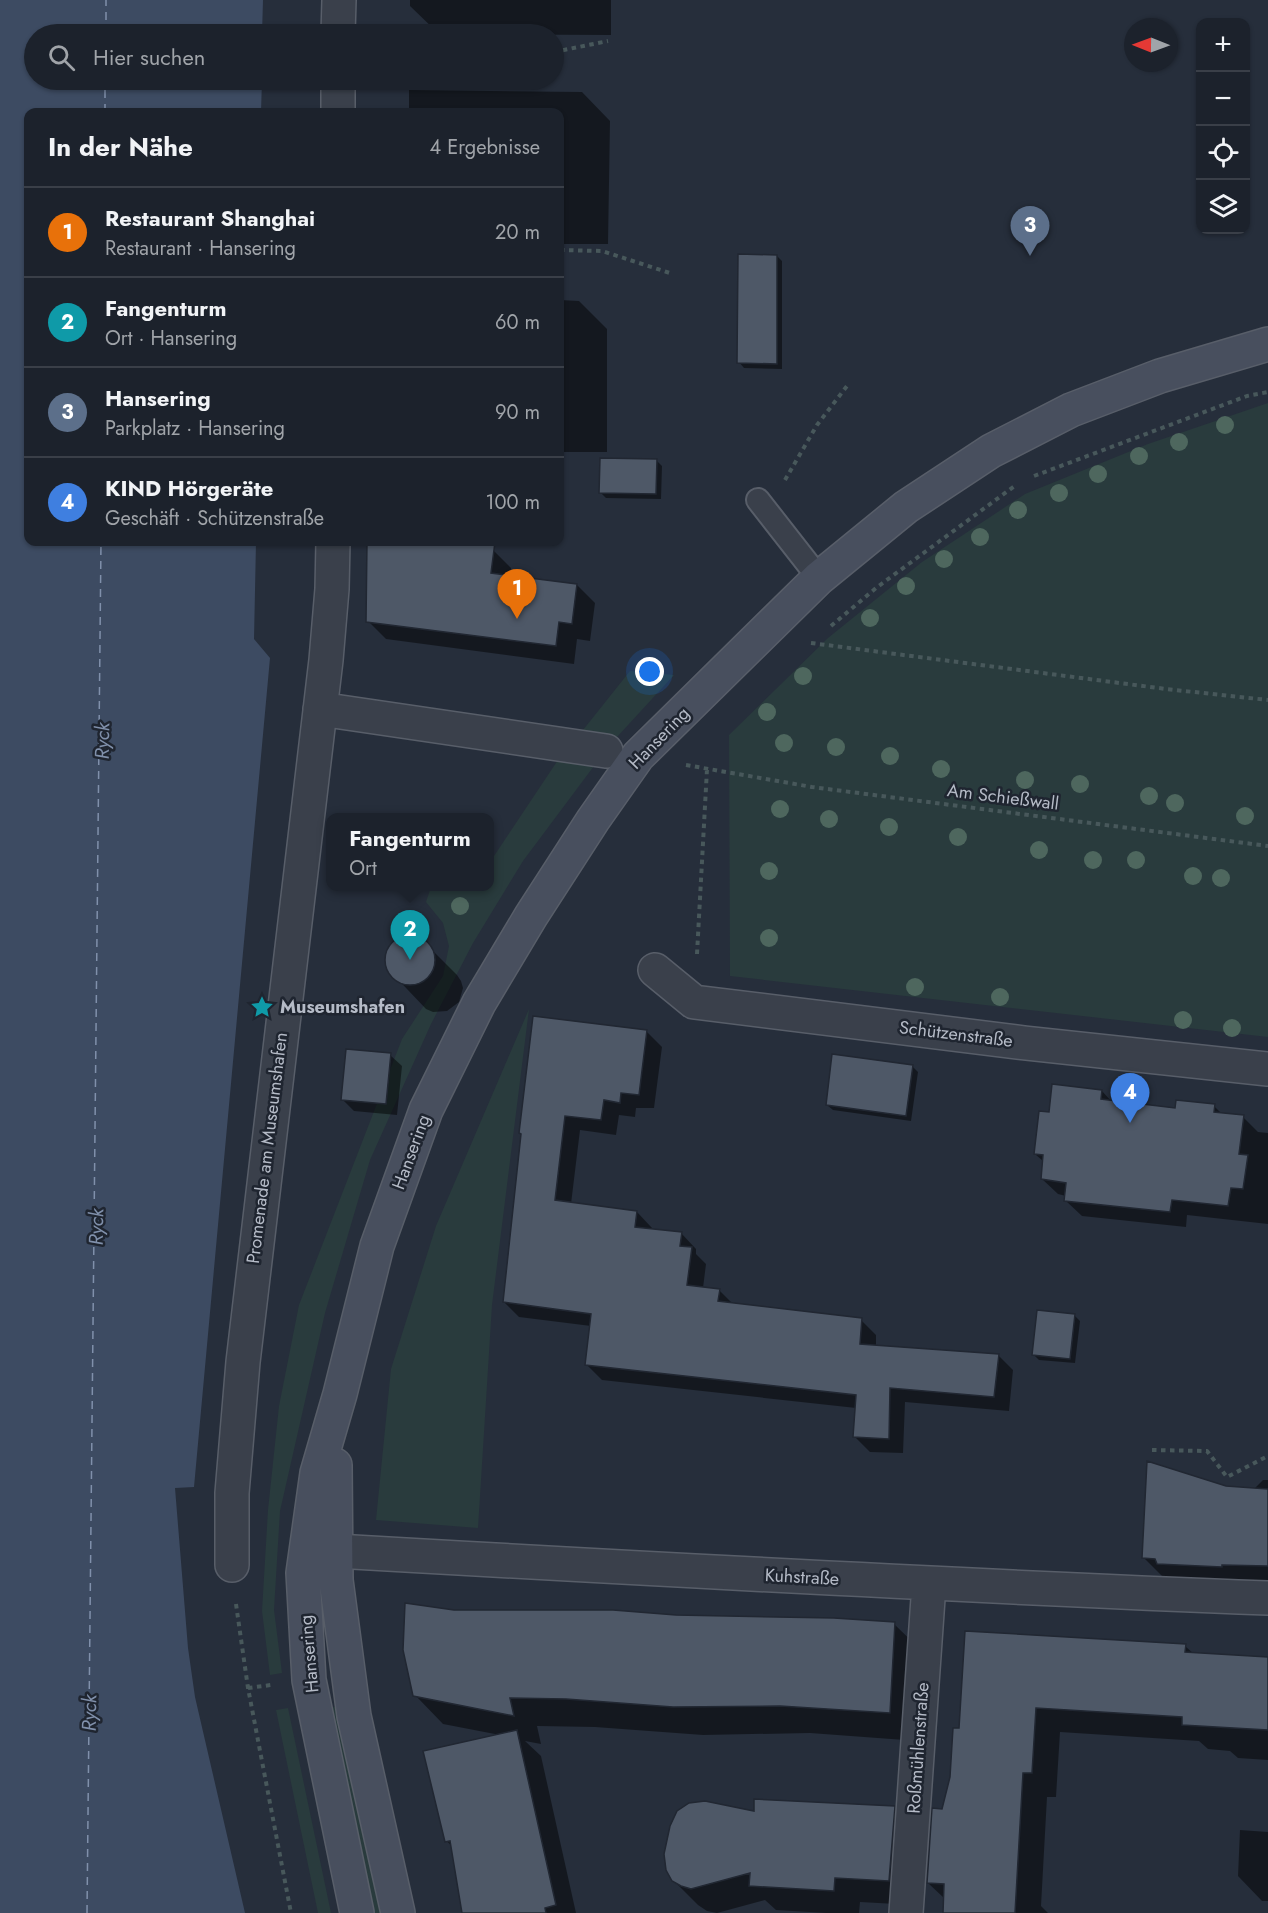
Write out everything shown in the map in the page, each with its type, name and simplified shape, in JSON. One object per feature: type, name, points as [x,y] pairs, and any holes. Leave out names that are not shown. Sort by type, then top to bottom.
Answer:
[{"type":"main road","name":"Hansering","points":[[357,1913],[309,1680],[303,1573],[316,1473],[340,1394],[377,1246],[426,1110],[479,1003],[531,916],[593,820],[638,756],[819,578],[906,507],[1001,446],[1071,410],[1115,393],[1160,376],[1268,344]]},
{"type":"main road","name":"Hansering","points":[[340,1394],[334,1475],[336,1580],[354,1716],[398,1913]]},
{"type":"street","points":[[338,24],[339,0]]},
{"type":"street","points":[[338,90],[338,108]]},
{"type":"street","name":"Promenade am Museumshafen","points":[[232,1565],[232,1493],[243,1362],[326,660],[333,546]]},
{"type":"street","points":[[320,709],[606,751]]},
{"type":"street","points":[[655,970],[694,1002]]},
{"type":"street","name":"Schützenstraße","points":[[694,1002],[1025,1043],[1268,1069]]},
{"type":"street","name":"Kuhstraße","points":[[336,1551],[929,1584],[1268,1598]]},
{"type":"street","name":"Roßmühlenstraße","points":[[906,1913],[929,1584]]},
{"type":"lane","points":[[758,500],[819,578]]},
{"type":"path","points":[[564,50],[608,41]]},
{"type":"path","points":[[564,250],[602,251],[673,274]]},
{"type":"path","points":[[773,518],[788,474],[817,425],[847,386]]},
{"type":"path","points":[[827,629],[876,588],[1023,480],[1247,396],[1268,392]]},
{"type":"path","points":[[802,651],[819,636]]},
{"type":"path","points":[[811,642],[1166,689],[1268,700]]},
{"type":"path","points":[[694,757],[686,765],[707,769],[694,1002]]},
{"type":"path","name":"Am Schießwall","points":[[707,769],[812,787],[1268,846]]},
{"type":"path","points":[[1152,1450],[1207,1451],[1227,1477],[1268,1456]]},
{"type":"path","points":[[232,1565],[248,1688],[291,1913]]},
{"type":"path","points":[[248,1688],[271,1685]]},
{"type":"shaded area","points":[[1268,403],[1268,1037],[730,976],[729,735],[828,638],[922,562],[1025,494],[1148,444]]},
{"type":"shaded area","points":[[630,671],[674,675],[617,737],[583,730]]},
{"type":"shaded area","points":[[558,760],[594,766],[523,861],[473,943],[431,1024],[370,1160],[325,1313],[280,1511],[274,1610],[282,1673],[270,1675],[262,1611],[268,1510],[279,1406],[299,1305],[402,1039],[443,976],[449,946],[443,923],[426,902],[430,891],[494,891],[494,856]]},
{"type":"shaded area","points":[[529,1009],[492,1305],[478,1528],[376,1520],[391,1369],[436,1226]]},
{"type":"shaded area","points":[[343,1706],[384,1913],[367,1913],[326,1708]]},
{"type":"shaded area","points":[[288,1708],[331,1913],[318,1913],[276,1710]]},
{"type":"water","name":"Museumshafen","points":[[0,0],[263,0],[262,24],[24,24],[24,90],[262,90],[261,108],[24,108],[24,546],[256,546],[254,639],[270,658],[194,1487],[175,1488],[188,1648],[195,1697],[245,1913],[0,1913]]},
{"type":"building","points":[[738,254],[777,255],[777,364],[737,363]]},
{"type":"building","points":[[600,458],[657,459],[656,494],[599,493]]},
{"type":"building","points":[[367,546],[494,546],[491,573],[577,584],[572,624],[559,622],[556,646],[366,622]]},
{"type":"building","points":[[410,935],[419,937],[430,946],[435,960],[433,969],[424,980],[410,985],[401,983],[390,974],[385,960],[387,951],[396,940]]},
{"type":"building","points":[[533,1016],[647,1030],[639,1095],[621,1093],[620,1103],[604,1100],[601,1120],[565,1116],[555,1200],[637,1211],[635,1227],[682,1232],[680,1246],[692,1247],[687,1285],[720,1289],[718,1301],[862,1318],[860,1344],[999,1354],[994,1397],[890,1388],[889,1439],[853,1437],[856,1395],[585,1365],[591,1314],[503,1302]]},
{"type":"building","points":[[346,1049],[391,1053],[386,1104],[341,1100]]},
{"type":"building","points":[[832,1054],[913,1065],[906,1116],[826,1105]]},
{"type":"building","points":[[1052,1084],[1102,1090],[1101,1099],[1175,1108],[1176,1100],[1215,1104],[1214,1112],[1244,1115],[1239,1154],[1248,1155],[1243,1189],[1231,1188],[1228,1206],[1172,1200],[1170,1212],[1064,1201],[1066,1183],[1041,1179],[1043,1155],[1034,1154],[1039,1111],[1049,1112]]},
{"type":"building","points":[[1037,1310],[1075,1314],[1070,1359],[1032,1355]]},
{"type":"building","points":[[1147,1461],[1226,1486],[1268,1489],[1268,1566],[1222,1565],[1222,1567],[1157,1564],[1155,1559],[1142,1558]]},
{"type":"building","points":[[405,1603],[454,1610],[613,1610],[676,1615],[834,1618],[895,1622],[890,1713],[780,1706],[673,1707],[566,1699],[510,1698],[514,1716],[413,1696],[403,1650]]},
{"type":"building","points":[[965,1631],[1186,1644],[1185,1652],[1268,1657],[1268,1730],[1182,1725],[1182,1717],[1036,1708],[1032,1773],[1023,1773],[1015,1913],[943,1913],[944,1884],[927,1883],[932,1808],[942,1809],[950,1777],[953,1728],[959,1728]]},
{"type":"building","points":[[517,1730],[556,1905],[545,1908],[546,1913],[462,1913],[450,1841],[445,1842],[423,1751]]},
{"type":"building","points":[[754,1799],[895,1806],[889,1881],[835,1878],[834,1891],[749,1886],[750,1873],[691,1889],[672,1881],[666,1870],[664,1854],[670,1826],[677,1811],[689,1803],[705,1801],[754,1811]]},
{"type":"ferry route","points":[[106,0],[106,24]]},
{"type":"ferry route","points":[[105,90],[105,108]]},
{"type":"ferry route","points":[[87,1913],[101,546]]},
{"type":"place","name":"Hansering","points":[[1030,256]]},
{"type":"place","name":"Restaurant Shanghai","points":[[517,619]]},
{"type":"place","name":"Fangenturm","points":[[410,960]]},
{"type":"place","name":"Museumshafen","points":[[262,1007]]},
{"type":"place","name":"KIND Hörgeräte","points":[[1130,1123]]},
{"type":"water label","name":"Ryck","points":[[102,741]]},
{"type":"water label","name":"Ryck","points":[[96,1227]]},
{"type":"water label","name":"Ryck","points":[[89,1713]]}]
